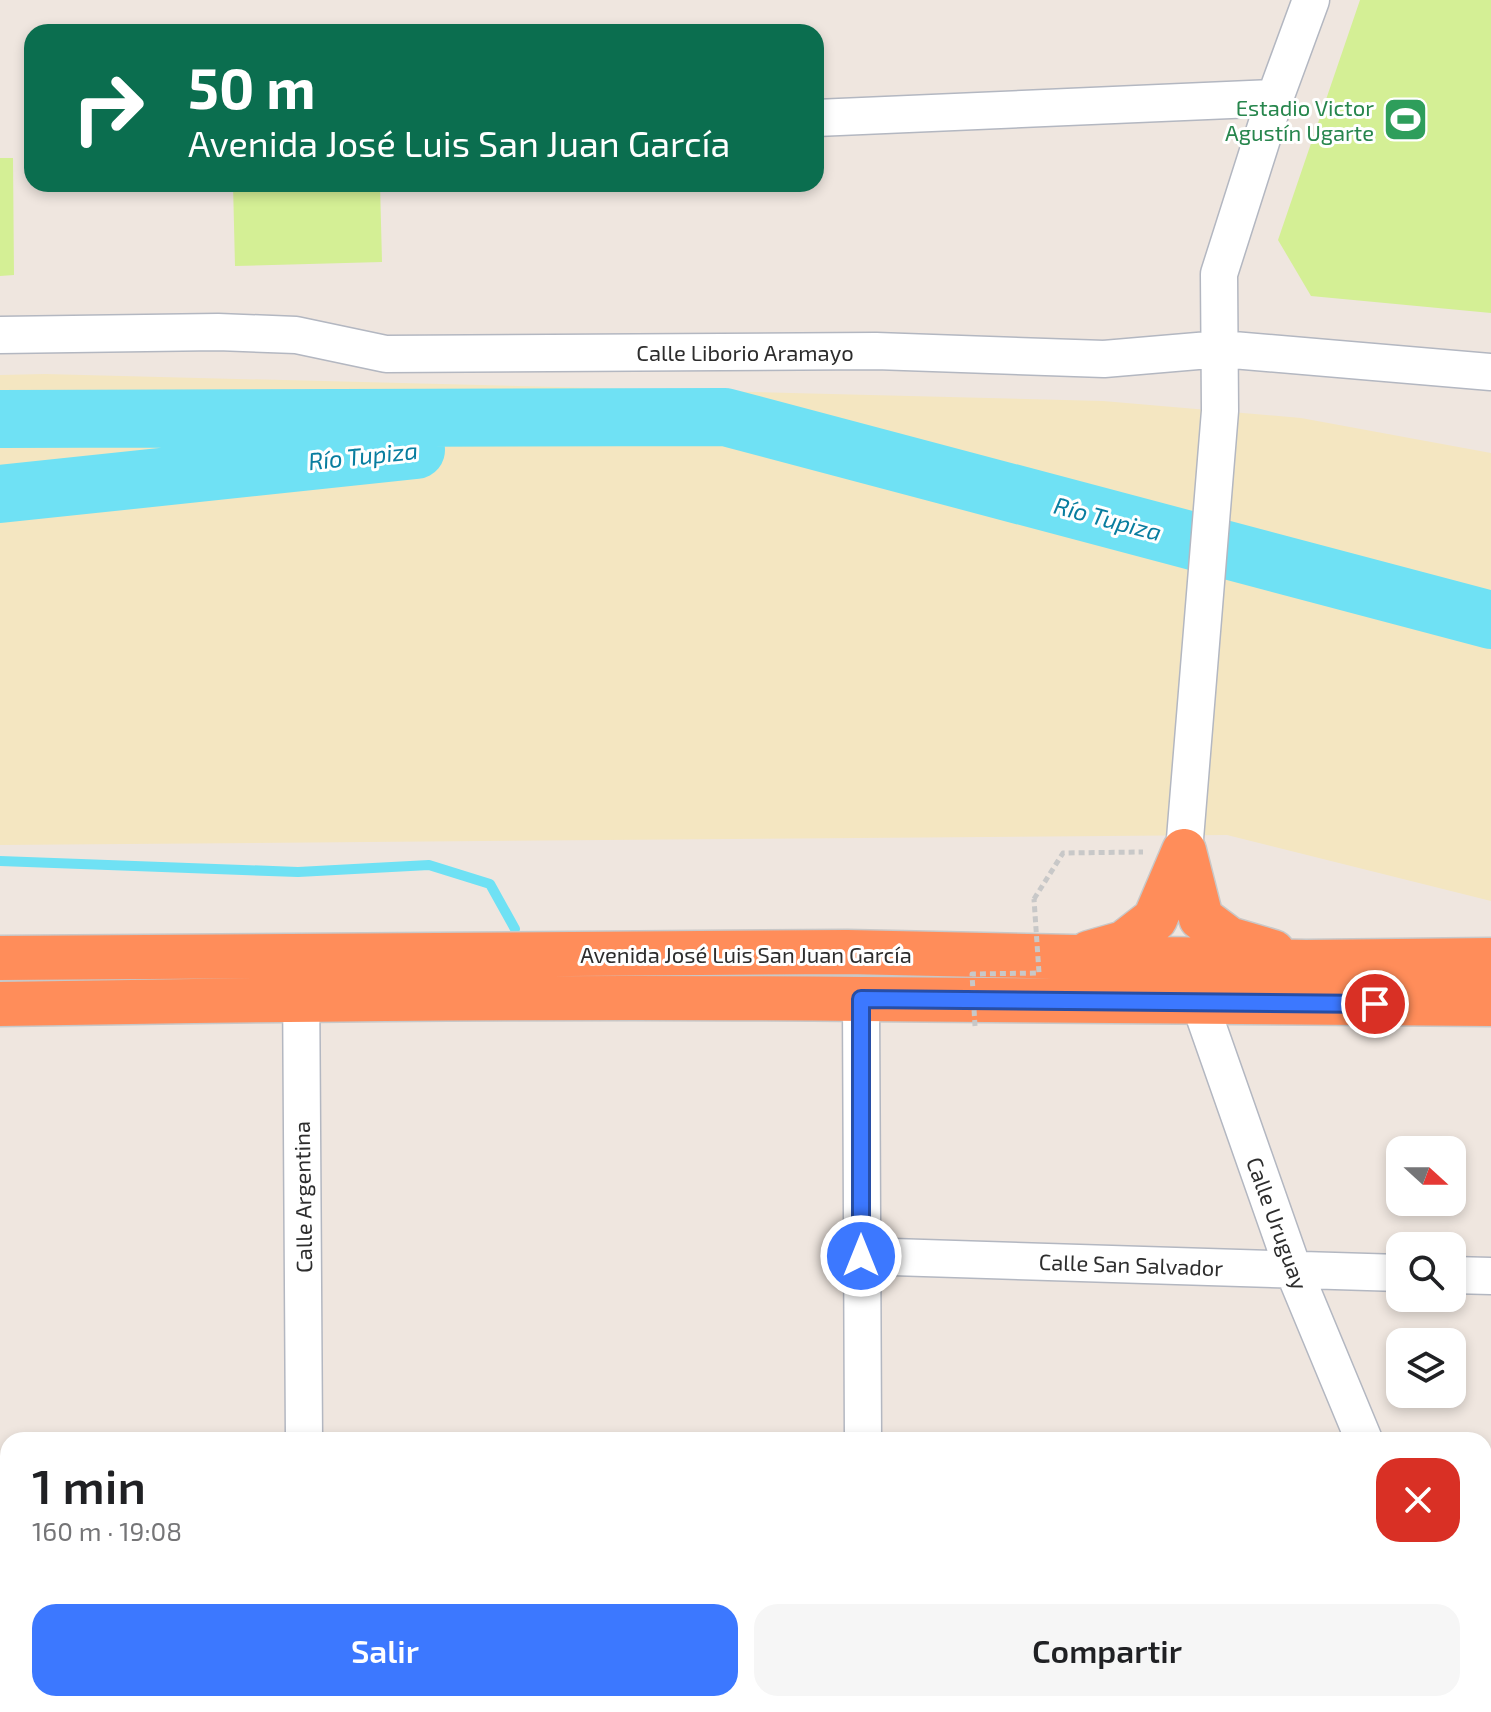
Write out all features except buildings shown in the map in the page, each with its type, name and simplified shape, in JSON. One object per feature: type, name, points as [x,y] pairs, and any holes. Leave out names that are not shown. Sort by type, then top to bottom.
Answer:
[{"type":"highway","points":[[1073,957],[1124,943],[1155,919],[1184,851]]},
{"type":"highway","points":[[1184,851],[1201,918],[1229,939],[1306,962]]},
{"type":"highway","name":"Avenida José Luis San Juan García","points":[[0,958],[847,952],[1306,962],[1491,960]]},
{"type":"highway","name":"Avenida José Luis San Juan García","points":[[0,1004],[300,999],[1491,1004]]},
{"type":"street","points":[[1184,851],[1220,411],[1219,274],[1275,98],[1311,0]]},
{"type":"street","points":[[824,118],[1275,98]]},
{"type":"street","name":"Calle Liborio Aramayo","points":[[0,335],[218,332],[296,335],[386,354],[876,351],[1104,359],[1221,349],[1491,372]]},
{"type":"street","name":"Calle Argentina","points":[[301,955],[304,1432]]},
{"type":"street","points":[[861,999],[863,1432]]},
{"type":"street","name":"Calle Uruguay","points":[[1200,1004],[1293,1269],[1361,1432]]},
{"type":"street","name":"Calle San Salvador","points":[[861,1256],[1386,1272]]},
{"type":"street","points":[[1466,1275],[1491,1276]]},
{"type":"path","points":[[975,1026],[972,974],[1039,973],[1034,899],[1063,853],[1184,851]]},
{"type":"sand","points":[[0,375],[1103,401],[1301,418],[1491,453],[1491,901],[1227,835],[0,845]]},
{"type":"green space","name":"Estadio Victor Agustín Ugarte","points":[[1360,0],[1491,0],[1491,313],[1311,296],[1278,240]]},
{"type":"green space","points":[[0,158],[13,158],[14,275],[0,276]]},
{"type":"green space","points":[[233,192],[380,192],[382,262],[235,266]]},
{"type":"waterway","name":"Río Tupiza","points":[[0,419],[725,417],[1491,620]]},
{"type":"waterway","name":"Río Tupiza","points":[[0,494],[416,450]]},
{"type":"waterway","points":[[0,861],[298,872],[429,865],[490,884],[515,929]]},
{"type":"place","name":"Estadio Victor Agustín Ugarte","points":[[1405,120]]},
{"type":"route","points":[[861,1256],[861,999],[1375,1004]]}]
